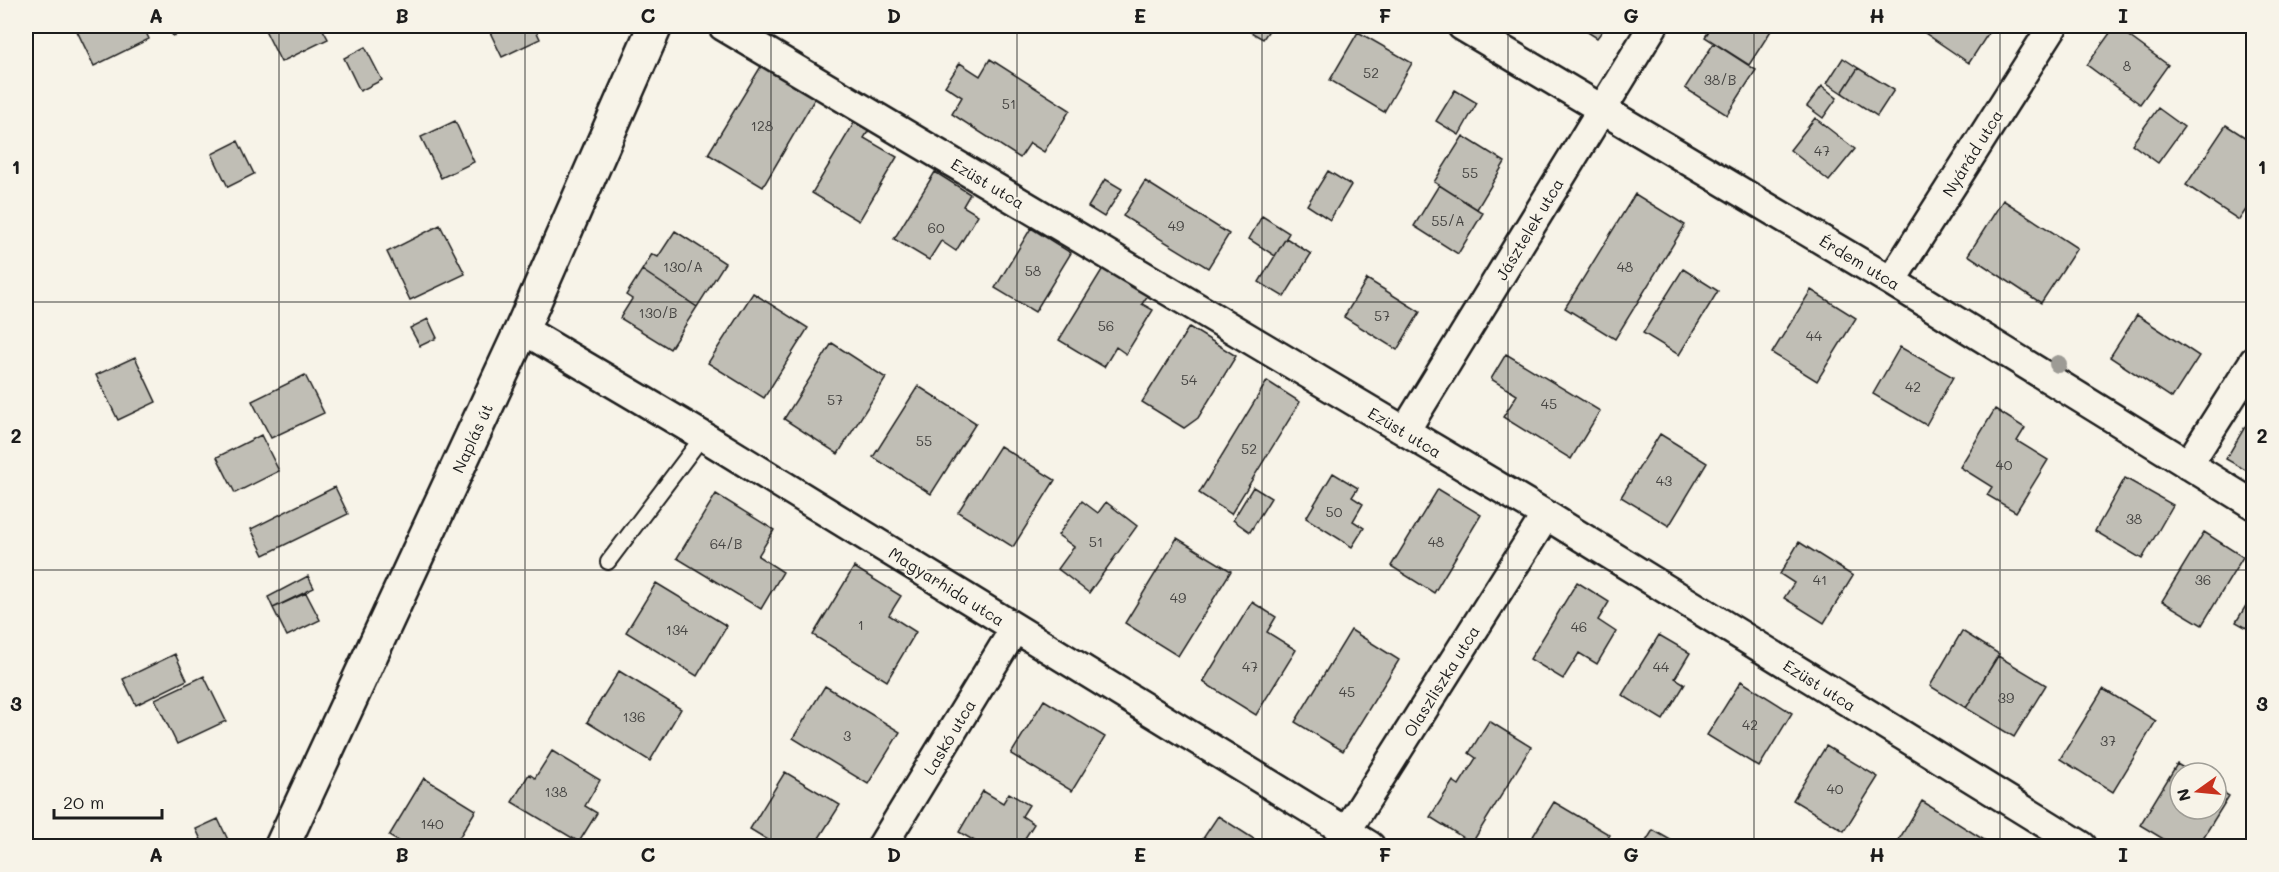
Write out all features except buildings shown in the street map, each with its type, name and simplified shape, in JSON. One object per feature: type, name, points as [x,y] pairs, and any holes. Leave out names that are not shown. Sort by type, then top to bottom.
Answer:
[{"type":"street","name":"Naplás út","points":[[282,846],[522,329],[654,26]]},
{"type":"street","name":"Ezüst utca","points":[[723,26],[1546,515],[2082,846]]},
{"type":"street","name":"Érdem utca","points":[[1462,26],[1892,281],[2253,506]]},
{"type":"street","name":"Jásztelek utca","points":[[1405,431],[1653,26]]},
{"type":"street","name":"Nyárád utca","points":[[1892,281],[2053,26]]},
{"type":"street","name":"Magyarhida utca","points":[[522,329],[703,436],[1015,628],[1342,839],[1370,846]]},
{"type":"street","points":[[2188,465],[2253,361]]},
{"type":"street","name":"Olaszliszka utca","points":[[1342,839],[1546,515]]},
{"type":"street","name":"Laskó utca","points":[[882,846],[1015,628]]},
{"type":"lane","points":[[608,562],[703,436]]}]
